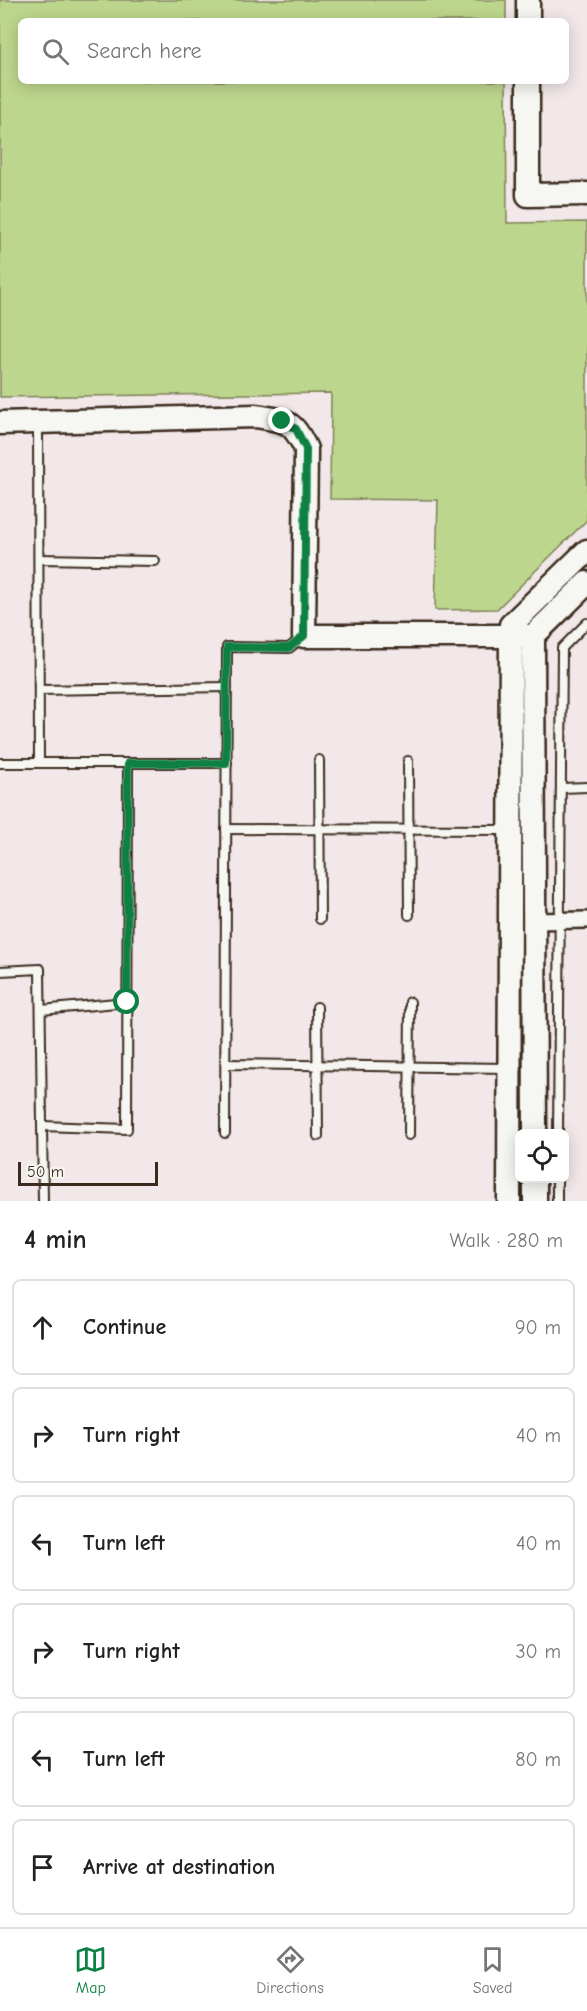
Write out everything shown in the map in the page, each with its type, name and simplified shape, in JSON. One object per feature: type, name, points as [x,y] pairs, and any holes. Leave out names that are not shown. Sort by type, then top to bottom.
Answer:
[{"type":"street","points":[[528,0],[528,18]]},
{"type":"street","points":[[528,84],[528,195],[587,194]]},
{"type":"street","points":[[0,423],[256,416],[282,421],[296,429],[306,449],[304,636],[522,636],[587,583]]},
{"type":"street","points":[[535,1129],[534,921],[522,636],[511,625],[587,551]]},
{"type":"street","points":[[509,1201],[510,830],[522,636]]},
{"type":"street","points":[[534,921],[587,920]]},
{"type":"street","points":[[535,1183],[535,1201]]},
{"type":"lane","points":[[38,423],[39,763]]},
{"type":"lane","points":[[39,559],[155,561]]},
{"type":"lane","points":[[558,1129],[562,648],[587,623]]},
{"type":"lane","points":[[225,1133],[227,647],[289,648],[304,636]]},
{"type":"lane","points":[[39,690],[227,687]]},
{"type":"lane","points":[[319,760],[320,919]]},
{"type":"lane","points":[[408,761],[409,915]]},
{"type":"lane","points":[[0,763],[226,763]]},
{"type":"lane","points":[[42,1126],[127,1129],[128,763]]},
{"type":"lane","points":[[562,788],[587,788]]},
{"type":"lane","points":[[226,829],[510,830]]},
{"type":"lane","points":[[0,970],[40,969],[43,1201]]},
{"type":"lane","points":[[41,1010],[127,1002]]},
{"type":"lane","points":[[409,1135],[410,1002]]},
{"type":"lane","points":[[318,1007],[318,1136]]},
{"type":"lane","points":[[226,1064],[509,1068]]},
{"type":"lane","points":[[557,1183],[557,1201]]},
{"type":"green space","points":[[0,0],[506,0],[506,18],[18,18],[18,84],[506,84],[507,223],[587,222],[587,520],[497,609],[435,610],[438,500],[330,499],[331,393],[0,397]]},
{"type":"route","points":[[127,1002],[128,763],[226,763],[227,647],[289,648],[304,636],[306,449],[296,429],[282,421]]}]
